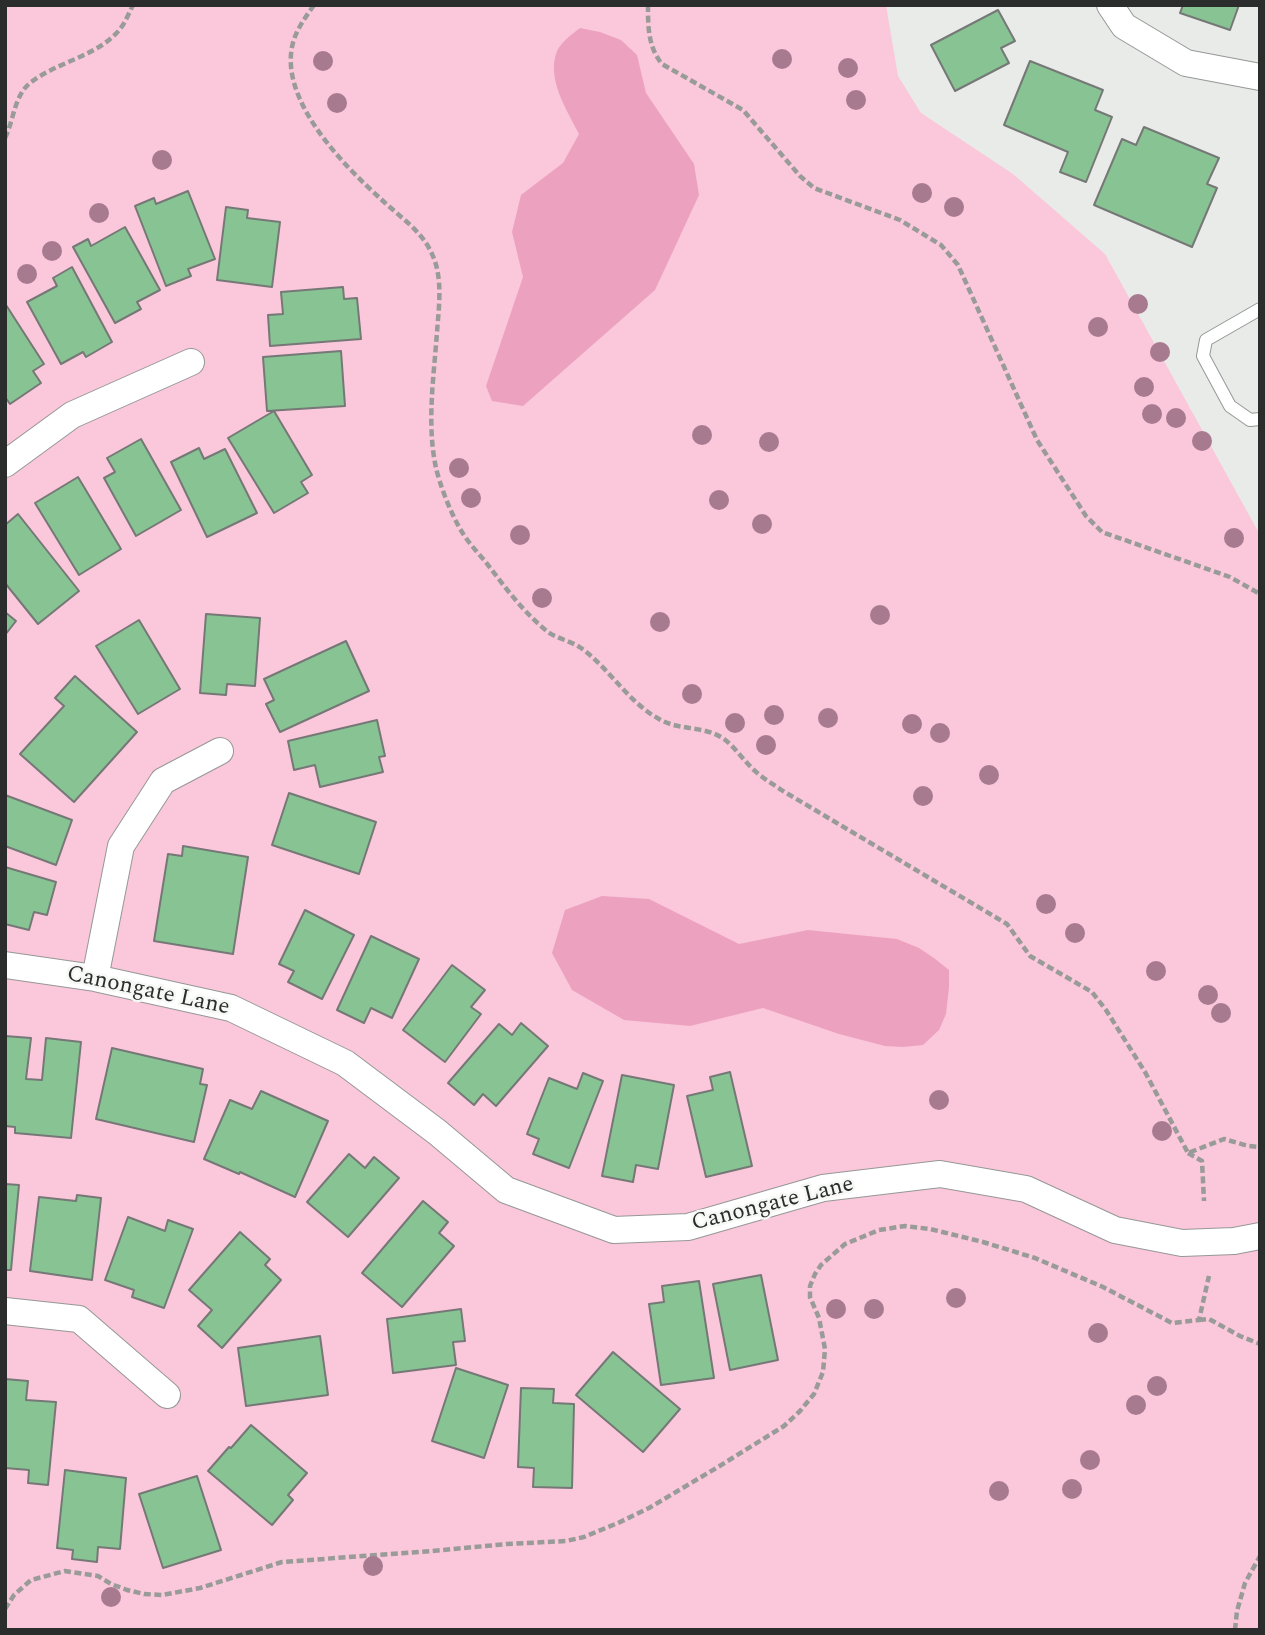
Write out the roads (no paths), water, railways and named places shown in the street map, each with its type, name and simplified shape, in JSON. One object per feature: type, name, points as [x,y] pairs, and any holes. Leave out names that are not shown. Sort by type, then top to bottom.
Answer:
[{"type":"street","points":[[1110,5],[1124,26],[1186,63],[1260,77]]},
{"type":"street","points":[[5,464],[72,415],[191,362]]},
{"type":"street","points":[[95,978],[121,846],[163,781],[220,751]]},
{"type":"street","name":"Canongate Lane","points":[[5,965],[95,978],[231,1008],[345,1063],[437,1132],[506,1190],[614,1230],[688,1227],[823,1188],[940,1174],[1026,1189],[1115,1230],[1182,1243],[1234,1241],[1260,1236]]},
{"type":"street","points":[[5,1311],[79,1319],[167,1395]]},
{"type":"lane","points":[[1260,309],[1206,340],[1203,356],[1230,406],[1250,420],[1260,419]]}]
